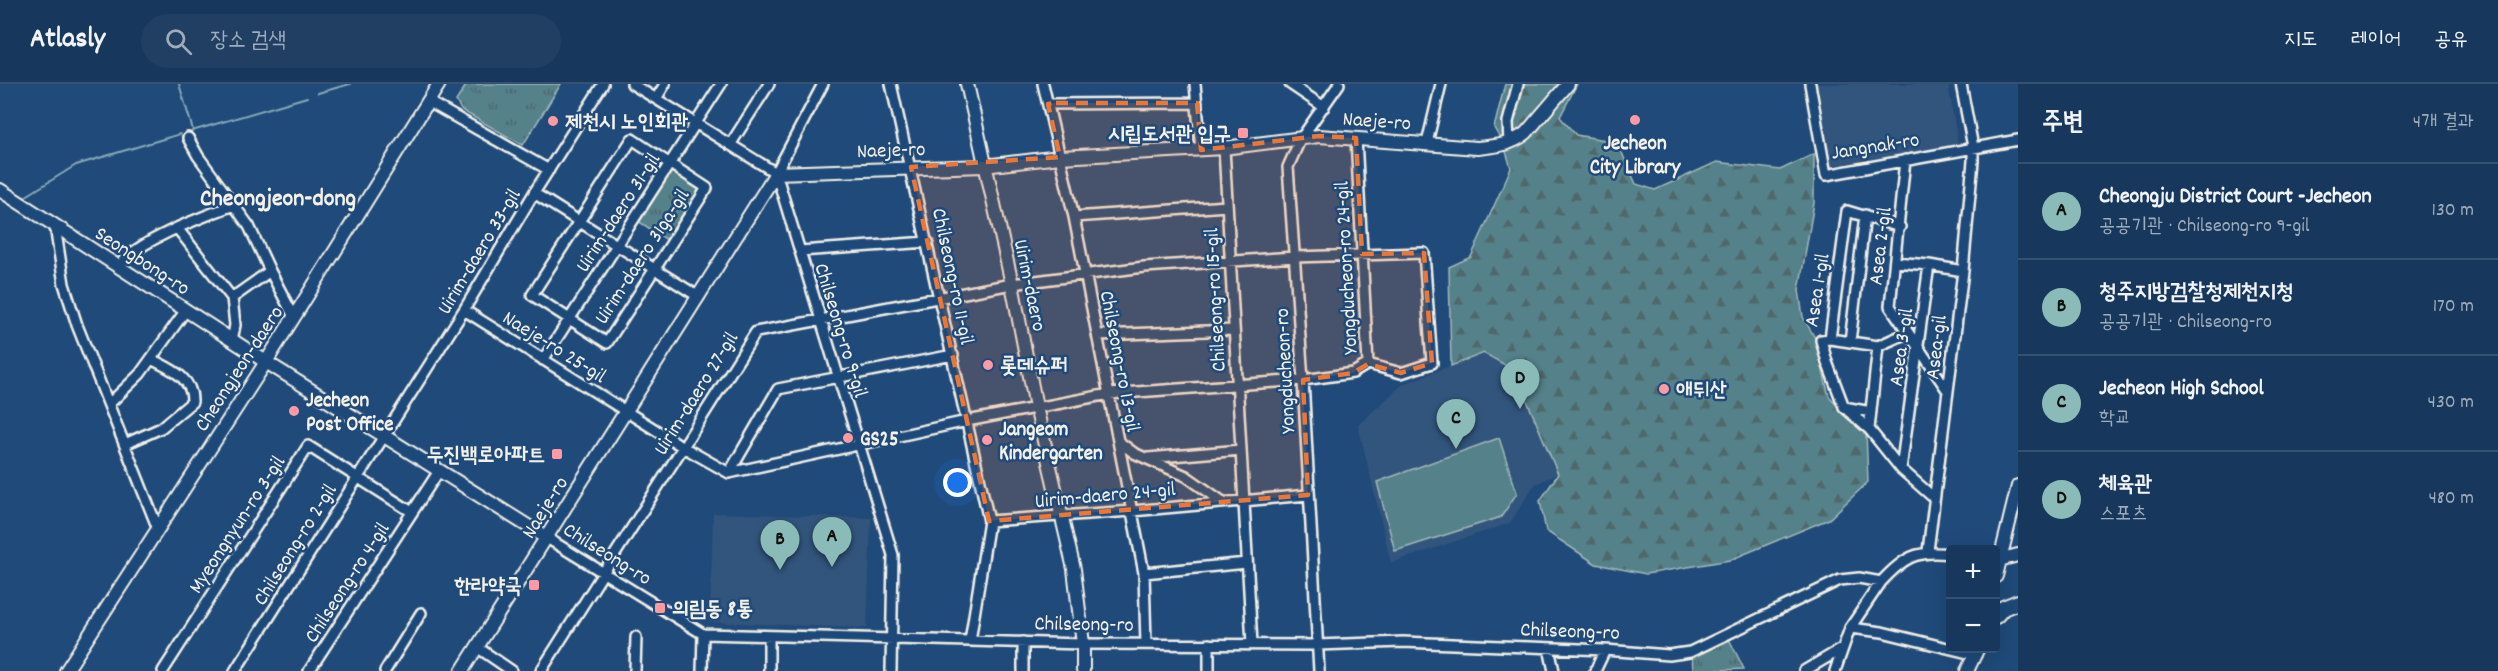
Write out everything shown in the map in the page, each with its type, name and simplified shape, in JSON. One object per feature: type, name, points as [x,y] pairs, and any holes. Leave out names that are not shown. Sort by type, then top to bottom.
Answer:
[{"type":"main road","points":[[2000,611],[2018,602]]},
{"type":"street","name":"Cheongjeon-daero","points":[[66,671],[266,362],[439,84]]},
{"type":"street","name":"Uirim-daero 33-gil","points":[[383,436],[464,310],[603,84]]},
{"type":"street","points":[[632,84],[776,174],[823,84]]},
{"type":"street","points":[[656,99],[665,84]]},
{"type":"street","name":"Uirim-daero 31-gil","points":[[543,360],[721,84]]},
{"type":"street","points":[[730,145],[769,84]]},
{"type":"street","name":"Chilseong-ro 11-gil","points":[[891,84],[989,521],[970,641]]},
{"type":"street","name":"Uirim-daero","points":[[967,84],[1012,284],[1036,407],[1074,569],[1083,644],[1083,671]]},
{"type":"street","name":"Chilseong-ro 13-gil","points":[[1043,84],[1086,274],[1144,573],[1146,644]]},
{"type":"street","points":[[1195,84],[1201,150]]},
{"type":"street","points":[[1290,84],[1324,107]]},
{"type":"street","name":"Yongducheon-ro","points":[[1319,671],[1303,380],[1288,167],[1300,140],[1339,84]]},
{"type":"street","points":[[1427,143],[1441,84]]},
{"type":"street","points":[[1509,143],[1508,122],[1518,84]]},
{"type":"street","name":"Naeje-ro","points":[[462,671],[776,174],[911,167],[984,166],[1060,157],[1224,148],[1319,136],[1477,148],[1509,143],[1526,133],[1568,84]]},
{"type":"street","name":"Jangnak-ro","points":[[1810,84],[1826,175],[2018,140]]},
{"type":"street","name":"Asea-gil","points":[[1928,551],[1963,271],[1973,147],[1961,84]]},
{"type":"street","points":[[429,102],[549,170]]},
{"type":"street","points":[[1048,104],[1197,103]]},
{"type":"street","points":[[188,138],[198,156],[249,226],[294,317]]},
{"type":"street","name":"Yongducheon-ro 24-gil","points":[[729,472],[967,421],[1109,394],[1303,380],[1353,373],[1368,364],[1356,138]]},
{"type":"street","points":[[569,319],[532,295],[632,139],[670,163]]},
{"type":"street","name":"Chilseong-ro 15-gil","points":[[1224,148],[1252,644]]},
{"type":"street","name":"Asea 2-gil","points":[[1905,160],[1890,306],[1948,391]]},
{"type":"street","name":"Uirim-daero 31ga-gil","points":[[569,319],[607,343],[655,270],[706,188],[670,163]]},
{"type":"street","name":"Chilseong-ro 9-gil","points":[[776,174],[893,555],[891,671]]},
{"type":"street","name":"Seongbong-ro","points":[[0,190],[266,362]]},
{"type":"street","points":[[534,193],[699,297]]},
{"type":"street","points":[[118,267],[125,257],[187,222],[234,205]]},
{"type":"street","points":[[1074,217],[1227,206]]},
{"type":"street","name":"Asea 1-gil","points":[[1844,407],[1821,340],[1830,339],[1846,215],[1849,211],[1865,215]]},
{"type":"street","points":[[1850,342],[1865,215],[1900,226]]},
{"type":"street","points":[[55,226],[64,284],[77,325],[158,529]]},
{"type":"street","points":[[177,228],[232,298],[235,325],[232,341]]},
{"type":"street","points":[[800,251],[928,242]]},
{"type":"street","name":"Uirim-daero 27-gil","points":[[541,671],[756,332],[1012,284],[1144,267],[1295,257],[1424,254],[1432,363],[1401,373],[1368,364]]},
{"type":"street","points":[[1895,262],[1963,271]]},
{"type":"street","name":"Asea 3-gil","points":[[1901,468],[1929,265]]},
{"type":"street","points":[[232,298],[270,272]]},
{"type":"street","points":[[109,404],[134,381],[186,310]]},
{"type":"street","name":"Naeje-ro 25-gil","points":[[464,310],[683,447],[729,472]]},
{"type":"street","points":[[1098,335],[1234,330]]},
{"type":"street","points":[[1830,339],[1878,346],[1907,333]]},
{"type":"street","points":[[1869,429],[1878,346]]},
{"type":"street","points":[[729,472],[778,389],[953,355]]},
{"type":"street","points":[[125,444],[161,428],[192,402],[192,392],[185,379],[151,359]]},
{"type":"street","name":"Chilseong-ro","points":[[266,362],[703,634],[1083,644],[1317,645],[1403,642],[1605,650],[1669,655],[1690,652],[1840,580],[1859,578],[1881,582]]},
{"type":"street","points":[[1844,407],[1871,412]]},
{"type":"street","points":[[1844,407],[1869,429],[1901,468],[1935,498]]},
{"type":"street","name":"Chilseong-ro 2-gil","points":[[235,671],[383,436]]},
{"type":"street","name":"Uirim-daero 24-gil","points":[[1119,441],[1134,453],[1186,476],[1223,502]]},
{"type":"street","name":"Myeongnyun-ro 3-gil","points":[[163,671],[308,446],[357,477]]},
{"type":"street","points":[[1146,459],[1241,450]]},
{"type":"street","name":"Chilseong-ro 4-gil","points":[[309,671],[439,471]]},
{"type":"street","name":"Chilseong-ro 4-gil","points":[[357,477],[412,512]]},
{"type":"street","points":[[2000,549],[2018,486]]},
{"type":"street","name":"Uirim-daero 24-gil","points":[[989,521],[1308,495]]},
{"type":"street","points":[[1835,671],[1851,628],[1881,582],[1898,564],[1928,551],[1946,553]]},
{"type":"street","points":[[2000,559],[2018,555]]},
{"type":"street","points":[[1144,573],[1247,563]]},
{"type":"street","points":[[386,671],[421,613]]},
{"type":"street","points":[[1851,628],[1946,646]]},
{"type":"street","points":[[702,671],[703,634]]},
{"type":"street","points":[[769,636],[769,671]]},
{"type":"street","points":[[636,637],[636,671]]},
{"type":"street","points":[[1023,642],[1023,671]]},
{"type":"street","points":[[1209,644],[1209,671]]},
{"type":"street","points":[[477,647],[512,671]]},
{"type":"street","points":[[1549,648],[1554,671]]},
{"type":"street","points":[[1804,671],[1843,648]]},
{"type":"street","points":[[1594,671],[1605,650]]},
{"type":"street","points":[[1967,671],[1976,653]]},
{"type":"highlighted area","points":[[1056,103],[1197,103],[1201,150],[1319,136],[1356,138],[1362,254],[1424,253],[1432,363],[1401,373],[1368,364],[1353,373],[1303,380],[1308,495],[989,521],[911,167],[1060,157],[1048,104]]},
{"type":"shaded area","points":[[1814,84],[1948,84],[1958,145],[1830,166]]},
{"type":"shaded area","points":[[1484,353],[1514,370],[1558,474],[1535,484],[1510,523],[1391,563],[1358,425],[1403,384]]},
{"type":"shaded area","points":[[713,513],[871,518],[867,628],[710,622]]},
{"type":"green space","points":[[467,84],[561,84],[523,145],[461,110],[456,101]]},
{"type":"green space","points":[[1505,84],[1577,84],[1560,117],[1576,135],[1617,142],[1636,184],[1655,190],[1717,162],[1780,170],[1814,154],[1814,203],[1799,290],[1803,317],[1815,338],[1829,396],[1866,430],[1868,482],[1829,519],[1730,560],[1646,574],[1596,564],[1546,531],[1540,501],[1558,474],[1514,370],[1484,353],[1451,366],[1449,267],[1471,257],[1511,168],[1504,145],[1494,128]]},
{"type":"green space","points":[[671,170],[704,191],[670,242],[638,221]]},
{"type":"green space","points":[[1499,438],[1517,493],[1501,517],[1395,551],[1377,482]]},
{"type":"green space","points":[[1728,637],[1744,669],[1693,671],[1692,655]]},
{"type":"waterway","points":[[179,84],[193,130]]},
{"type":"waterway","points":[[318,93],[350,84]]},
{"type":"waterway","points":[[192,131],[307,97]]},
{"type":"waterway","points":[[23,198],[76,165],[180,134]]},
{"type":"place","name":"Jecheon City Library","points":[[1635,120]]},
{"type":"place","name":"제천시 노인회관","points":[[553,121]]},
{"type":"place","name":"시립도서관 입구","points":[[1243,133]]},
{"type":"place","name":"롯데슈퍼","points":[[988,365]]},
{"type":"place","name":"애뒤산","points":[[1664,389]]},
{"type":"place","name":"체육관","points":[[1520,409]]},
{"type":"place","name":"Jecheon Post Office","points":[[294,411]]},
{"type":"place","name":"GS25","points":[[848,438]]},
{"type":"place","name":"Jangeom Kindergarten","points":[[987,440]]},
{"type":"place","name":"Jecheon High School","points":[[1456,449]]},
{"type":"place","name":"두진백로아파트","points":[[557,454]]},
{"type":"place","name":"Cheongju District Court -Jecheon","points":[[832,567]]},
{"type":"place","name":"청주지방검찰청제천지청","points":[[780,570]]},
{"type":"place","name":"한라약국","points":[[534,585]]},
{"type":"place","name":"의림동 8통","points":[[660,608]]},
{"type":"district","name":"Cheongjeon-dong","points":[[278,197]]}]
